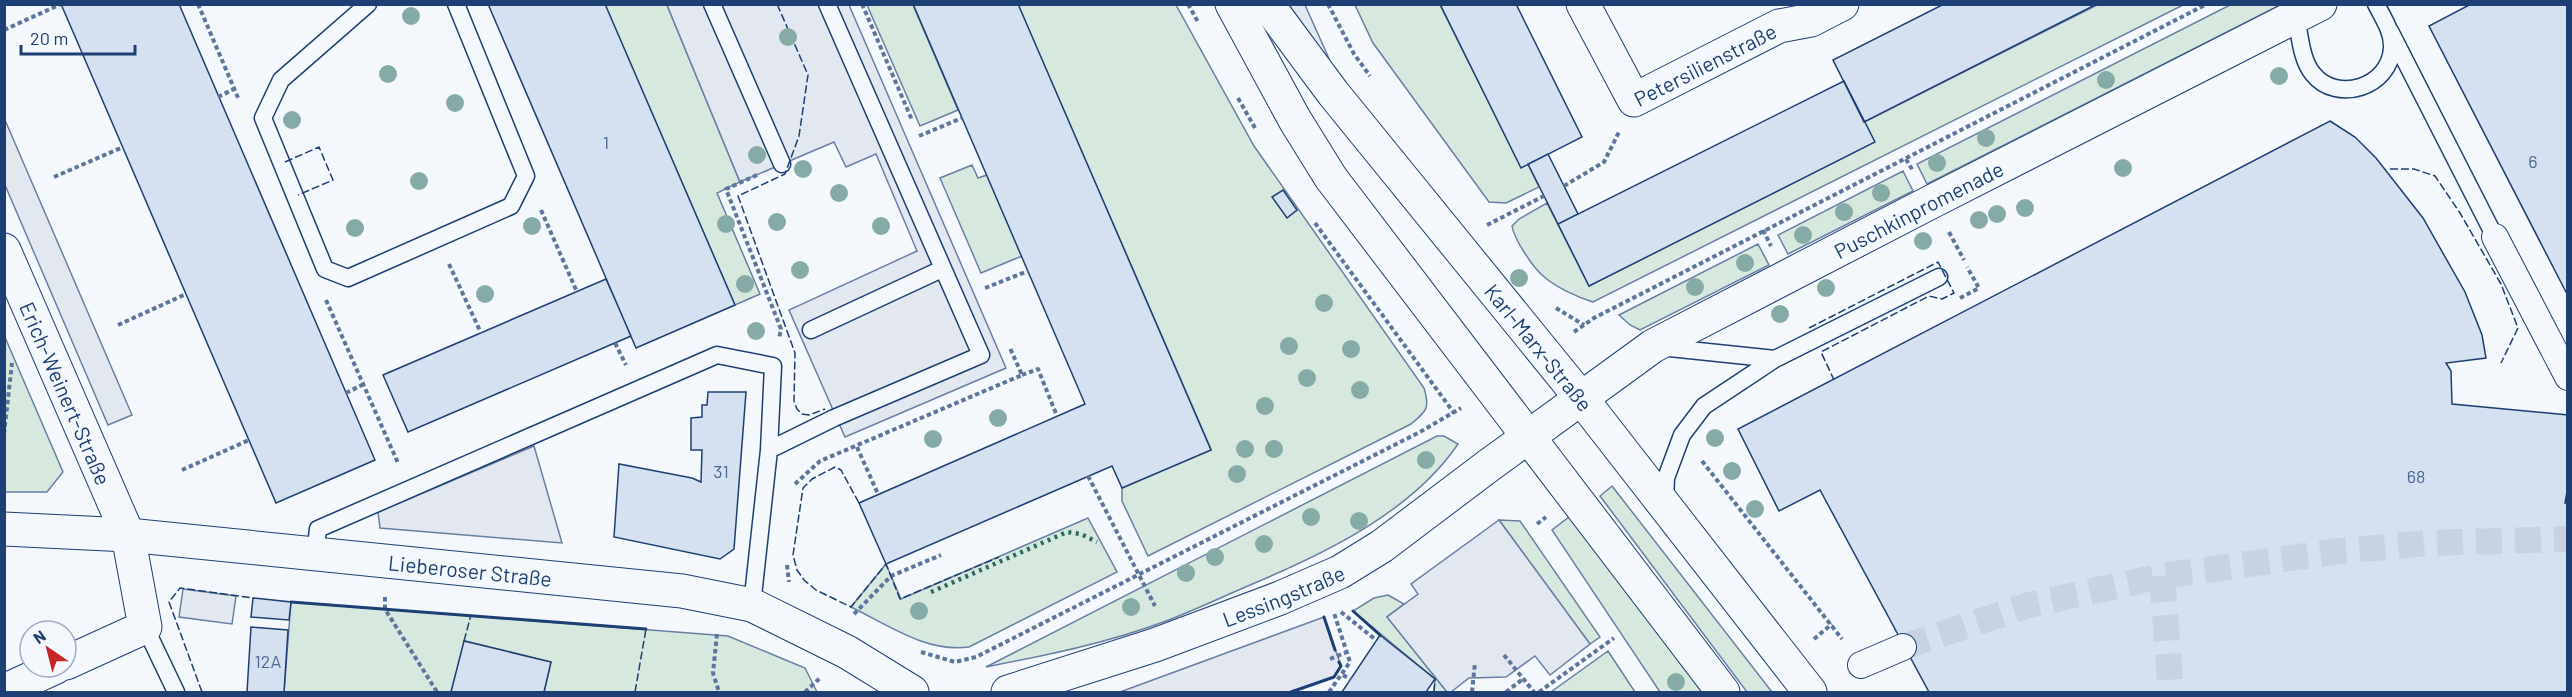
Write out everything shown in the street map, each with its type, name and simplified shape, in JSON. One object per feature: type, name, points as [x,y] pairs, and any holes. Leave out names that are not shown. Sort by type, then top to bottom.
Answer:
[{"type":"street","points":[[1232,4],[1295,120],[1331,178],[1723,693]]},
{"type":"street","name":"Karl-Marx-Straße","points":[[1267,4],[1333,93],[1581,398],[1664,508],[1810,693]]},
{"type":"street","name":"Petersilienstraße","points":[[1583,4],[1634,100],[1779,26],[1811,20],[1842,4]]},
{"type":"street","name":"Puschkinpromenade","points":[[1529,436],[1653,346],[2308,11]]},
{"type":"street","points":[[2495,237],[2568,377]]},
{"type":"street","name":"Erich-Weinert-Straße","points":[[4,250],[128,535],[146,627]]},
{"type":"street","name":"Lessingstraße","points":[[1008,693],[1155,645],[1280,598],[1340,572],[1382,546],[1529,436]]},
{"type":"street","name":"Lieberoser Straße","points":[[4,529],[128,535],[682,591],[752,605],[847,652],[912,693]]},
{"type":"street","points":[[78,658],[146,627]]},
{"type":"street","points":[[1861,665],[1903,647]]},
{"type":"street","points":[[4,691],[30,679]]},
{"type":"lane","points":[[368,4],[281,80],[263,118],[325,269],[348,278],[511,206],[526,177],[456,4]]},
{"type":"lane","points":[[712,4],[783,164]]},
{"type":"lane","points":[[769,450],[834,418],[981,356],[827,4]]},
{"type":"lane","points":[[2376,4],[2495,237]]},
{"type":"lane","points":[[2308,11],[2304,60],[2313,75],[2327,86],[2344,90],[2362,88],[2377,79],[2387,65],[2392,48],[2390,31]]},
{"type":"lane","points":[[811,330],[942,269]]},
{"type":"lane","points":[[1664,508],[1666,478],[1682,435],[1704,406],[1775,359],[1939,277]]},
{"type":"lane","points":[[1653,346],[1775,359]]},
{"type":"lane","points":[[315,554],[318,529],[717,355],[774,366],[769,450],[752,605]]},
{"type":"lane","points":[[146,627],[176,693]]},
{"type":"path","points":[[4,30],[61,4]]},
{"type":"path","points":[[1584,325],[1763,230],[2207,4]]},
{"type":"path","points":[[218,98],[234,89]]},
{"type":"path","points":[[1564,186],[1604,162],[1634,100]]},
{"type":"path","points":[[919,136],[962,118]]},
{"type":"path","points":[[54,177],[123,147]]},
{"type":"path","points":[[774,366],[781,329],[726,189],[783,164]]},
{"type":"path","points":[[526,177],[577,292]]},
{"type":"path","points":[[1481,228],[1544,196]]},
{"type":"path","points":[[437,239],[481,333]]},
{"type":"path","points":[[985,288],[1028,271]]},
{"type":"path","points":[[118,325],[186,294]]},
{"type":"path","points":[[4,434],[12,355]]},
{"type":"path","points":[[1022,375],[1038,369],[1058,416]]},
{"type":"path","points":[[346,393],[364,384],[409,489]]},
{"type":"path","points":[[918,651],[955,662],[976,657],[1454,413]]},
{"type":"path","points":[[1682,435],[1832,624],[1861,665]]},
{"type":"path","points":[[182,470],[249,440]]},
{"type":"path","points":[[857,447],[878,494]]},
{"type":"path","points":[[1088,476],[1138,574]]},
{"type":"path","points":[[849,620],[891,576],[940,555]]},
{"type":"path","points":[[385,593],[385,609],[437,693]]},
{"type":"path","points":[[1347,616],[1376,640]]},
{"type":"path","points":[[1329,693],[1350,662],[1336,622]]},
{"type":"path","points":[[1810,642],[1832,624]]},
{"type":"path","points":[[718,625],[713,673],[719,693]]},
{"type":"path","points":[[1539,693],[1614,638]]},
{"type":"path","points":[[1330,659],[1347,652]]},
{"type":"path","points":[[1504,655],[1534,693]]},
{"type":"path","points":[[1472,693],[1475,663]]},
{"type":"path","points":[[1343,675],[1351,680]]},
{"type":"path","points":[[1506,693],[1523,679]]},
{"type":"shaded area","points":[[605,5],[667,5],[740,182],[717,193],[760,294],[735,305]]},
{"type":"shaded area","points":[[667,5],[849,5],[1006,368],[845,437],[789,310],[917,251],[876,154],[846,167],[834,142],[740,182]]},
{"type":"shaded area","points":[[867,5],[913,5],[958,110],[920,126]]},
{"type":"shaded area","points":[[1018,5],[1176,5],[1254,146],[1424,388],[1427,405],[1421,416],[1411,424],[1148,556],[1122,501],[1122,488],[1211,449]]},
{"type":"shaded area","points":[[1289,5],[1305,5],[1331,63]]},
{"type":"shaded area","points":[[1355,5],[1440,5],[1521,167],[1528,164],[1539,187],[1506,203],[1489,202],[1373,43]]},
{"type":"shaded area","points":[[2097,5],[2183,5],[1593,302],[1566,291],[1542,275],[1524,252],[1513,231],[1512,226],[1519,219],[1547,203],[1589,286],[1874,142],[1864,122]]},
{"type":"shaded area","points":[[2230,5],[2280,5],[1927,184],[1917,164]]},
{"type":"shaded area","points":[[5,120],[132,415],[108,425],[5,185]]},
{"type":"shaded area","points":[[972,165],[978,178],[987,175],[1022,256],[981,273],[940,178]]},
{"type":"shaded area","points":[[1903,171],[1913,191],[1788,254],[1778,235]]},
{"type":"shaded area","points":[[1758,244],[1769,265],[1640,330],[1619,315]]},
{"type":"shaded area","points":[[4,335],[63,472],[47,492],[5,492]]},
{"type":"shaded area","points":[[1437,436],[1444,436],[1458,444],[1439,468],[1391,510],[1336,545],[1278,573],[1144,629],[1077,648],[986,667]]},
{"type":"shaded area","points":[[534,446],[562,543],[380,528],[378,512]]},
{"type":"shaded area","points":[[1612,486],[1772,692],[1747,692],[1600,496]]},
{"type":"shaded area","points":[[1569,517],[1702,692],[1660,692],[1552,530]]},
{"type":"shaded area","points":[[1088,518],[1117,572],[969,647],[953,648],[923,642],[851,607],[886,564],[901,599]]},
{"type":"shaded area","points":[[1499,520],[1520,521],[1600,637],[1590,644]]},
{"type":"shaded area","points":[[1499,520],[1590,644],[1550,675],[1535,656],[1506,677],[1469,678],[1451,692],[1447,692],[1387,617],[1418,594],[1411,584]]},
{"type":"shaded area","points":[[183,589],[236,596],[232,624],[179,617]]},
{"type":"shaded area","points":[[1388,595],[1404,604],[1387,617],[1447,692],[1434,692],[1435,679],[1353,611],[1374,598]]},
{"type":"shaded area","points":[[291,602],[728,636],[805,668],[817,692],[544,692],[551,662],[465,641],[451,692],[284,692]]},
{"type":"shaded area","points":[[1324,617],[1341,666],[1334,677],[1291,692],[1120,692]]},
{"type":"shaded area","points":[[1608,651],[1635,692],[1551,692]]},
{"type":"building","points":[[61,4],[179,4],[375,460],[276,503]]},
{"type":"building","points":[[488,4],[605,4],[735,305],[636,348]]},
{"type":"building","points":[[913,4],[1018,4],[1211,450],[1122,488],[1112,466],[886,564],[859,503],[1085,404]]},
{"type":"building","points":[[1440,4],[1516,4],[1582,137],[1521,168]]},
{"type":"building","points":[[1944,4],[2097,4],[1864,122],[1833,60]]},
{"type":"building","points":[[2471,4],[2568,4],[2568,296],[2429,26]]},
{"type":"building","points":[[1844,81],[1875,142],[1589,286],[1558,224]]},
{"type":"building","points":[[2330,121],[2355,137],[2376,158],[2423,218],[2465,292],[2482,335],[2486,358],[2446,363],[2451,371],[2452,404],[2568,415],[2568,486],[2565,503],[2568,503],[2568,692],[1929,692],[1820,490],[1779,511],[1738,429]]},
{"type":"building","points":[[1548,154],[1578,214],[1558,224],[1528,164]]},
{"type":"building","points":[[1283,190],[1297,210],[1287,218],[1272,197]]},
{"type":"building","points":[[606,279],[631,336],[408,432],[383,375]]},
{"type":"building","points":[[708,392],[746,392],[734,549],[720,559],[614,537],[619,464],[692,478],[701,482],[702,450],[691,450],[691,418],[702,417],[702,405],[707,405]]},
{"type":"building","points":[[253,598],[291,602],[289,620],[251,617]]},
{"type":"building","points":[[251,627],[288,630],[284,692],[247,692]]},
{"type":"building","points":[[1380,635],[1435,679],[1426,692],[1342,692]]},
{"type":"building","points":[[464,641],[551,662],[544,692],[451,692]]},
{"type":"tunnel","points":[[1903,647],[2029,605],[2162,576],[2341,551],[2428,543],[2568,539]]},
{"type":"tunnel","points":[[2162,576],[2171,692]]},
{"type":"hedge","points":[[931,592],[1067,532],[1081,534],[1097,542]]},
{"type":"fence","points":[[777,4],[808,75],[799,136],[785,174],[738,196],[795,353],[794,401],[797,409],[802,414],[809,415],[825,409]]},
{"type":"fence","points":[[285,162],[319,147],[333,180],[298,195]]},
{"type":"fence","points":[[2390,169],[2414,169],[2435,176],[2460,213],[2501,284],[2518,328],[2501,363]]},
{"type":"fence","points":[[1809,328],[1938,262],[1954,293],[1942,299],[1929,296],[1821,352],[1834,380]]},
{"type":"fence","points":[[859,503],[841,470],[835,467],[812,479],[803,488],[793,555],[797,570],[804,580],[816,590],[851,607],[886,564],[900,599],[999,557]]},
{"type":"fence","points":[[202,692],[169,602],[180,588],[253,598]]},
{"type":"fence","points":[[464,641],[471,615]]},
{"type":"fence","points":[[635,692],[646,629]]},
{"type":"fence","points":[[1434,692],[1435,679]]},
{"type":"wall","points":[[291,602],[646,629]]},
{"type":"wall","points":[[1353,611],[1380,635]]},
{"type":"wall","points":[[1324,617],[1335,650]]},
{"type":"wall","points":[[1291,692],[1334,677],[1341,666],[1339,662]]}]
